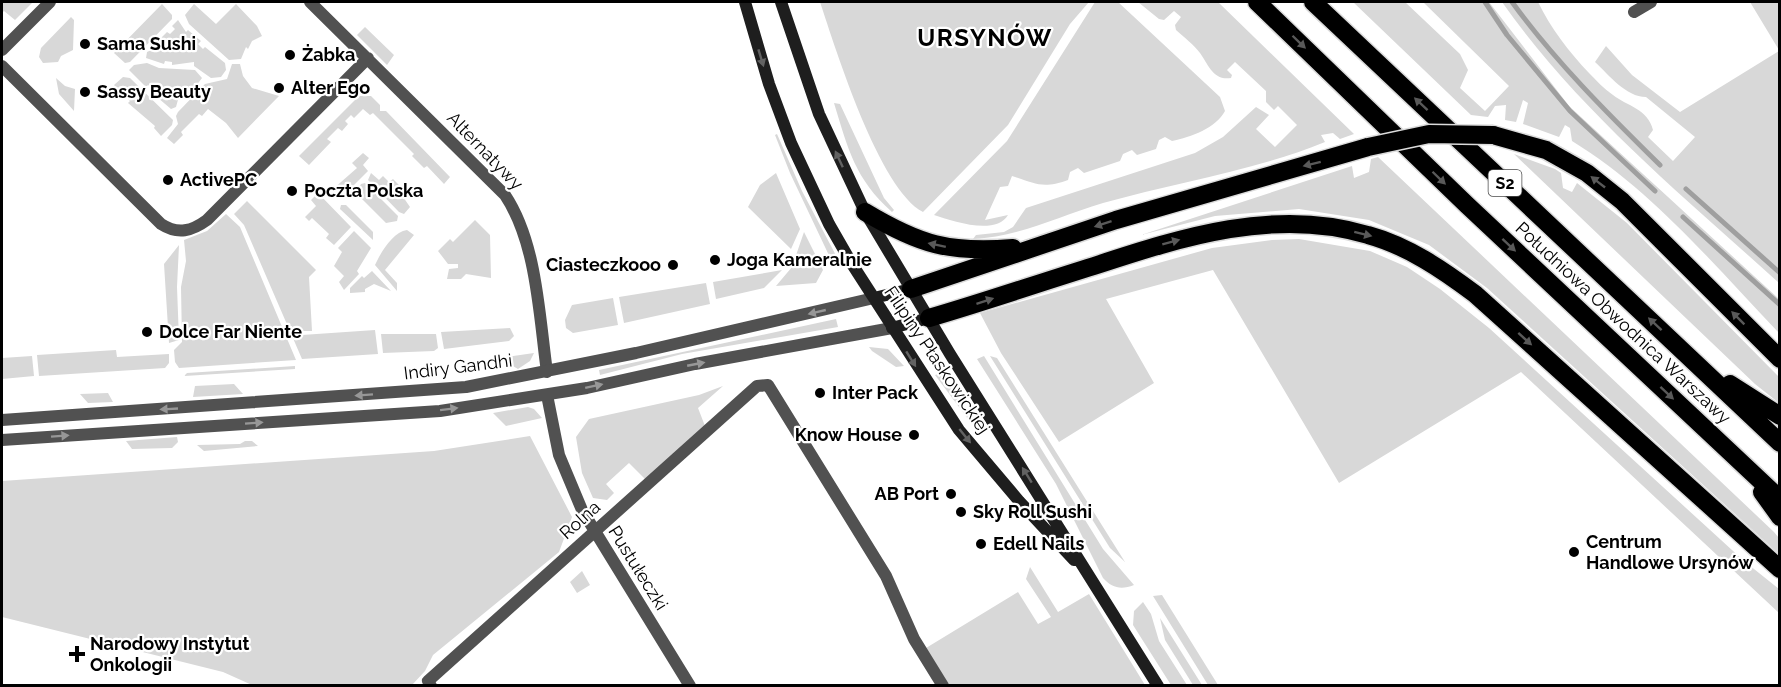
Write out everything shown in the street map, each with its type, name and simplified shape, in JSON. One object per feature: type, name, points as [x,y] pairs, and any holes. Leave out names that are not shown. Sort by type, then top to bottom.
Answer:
[{"type":"highway","name":"Południowa Obwodnica Warszawy","points":[[1257,2],[1467,205],[1779,499]]},
{"type":"highway","name":"Południowa Obwodnica Warszawy","points":[[1313,2],[1779,443]]},
{"type":"highway","points":[[910,289],[964,273],[1036,246],[1220,189],[1368,147],[1429,134],[1493,135],[1546,150],[1587,173],[1622,201],[1779,359]]},
{"type":"highway","points":[[865,212],[891,227],[935,245],[972,252],[1036,246]]},
{"type":"highway","points":[[929,318],[1158,245],[1208,232],[1284,224],[1328,226],[1369,235],[1408,250],[1475,294],[1779,569]]},
{"type":"highway","points":[[1697,364],[1779,416]]},
{"type":"highway","points":[[1742,463],[1779,517]]},
{"type":"main road","name":"Filipiny Płaskowickiej","points":[[745,2],[769,84],[791,142],[829,224],[892,328],[959,430],[1019,501],[1091,578]]},
{"type":"main road","name":"Filipiny Płaskowickiej","points":[[781,2],[819,114],[865,212],[910,289],[1158,686]]},
{"type":"main road","name":"Indiry Gandhi","points":[[874,298],[910,289]]},
{"type":"main road","points":[[892,328],[929,318]]},
{"type":"street","points":[[2,50],[50,2]]},
{"type":"street","name":"Alternatywy","points":[[310,2],[505,195],[515,210],[526,238],[547,372]]},
{"type":"street","points":[[1634,12],[1651,2]]},
{"type":"street","points":[[2,66],[161,224],[180,232],[198,227],[207,220],[368,58]]},
{"type":"street","name":"Indiry Gandhi","points":[[2,420],[466,387],[547,372],[874,298]]},
{"type":"street","points":[[2,440],[440,411],[547,395],[695,364],[892,328]]},
{"type":"street","name":"Rolna","points":[[430,683],[757,386],[768,385],[886,576],[914,639],[943,686]]},
{"type":"street","name":"Pustułeczki","points":[[547,395],[560,455],[569,483],[595,531],[690,686]]},
{"type":"shaded area","points":[[2,2],[33,2],[15,20],[4,11],[2,13]]},
{"type":"shaded area","points":[[820,2],[1089,2],[1070,24],[1008,125],[923,212],[907,198],[875,148],[848,83]]},
{"type":"shaded area","points":[[1095,2],[1118,2],[1220,97],[1225,111],[1221,117],[1209,127],[1187,137],[1172,141],[1165,137],[1159,140],[1156,149],[1137,155],[1132,150],[1123,154],[1120,161],[1084,173],[1078,168],[1070,172],[1068,180],[1059,183],[1046,185],[1012,176],[1008,186],[1000,187],[985,220],[1008,215],[994,225],[973,225],[934,215],[1007,141]]},
{"type":"shaded area","points":[[1138,2],[1218,2],[1354,134],[1340,139],[1333,133],[1321,135],[1325,142],[1299,152],[1244,168],[1131,195],[1023,230],[973,239],[976,235],[1004,232],[1013,227],[1026,208],[1195,153],[1223,137],[1256,107],[1269,115],[1256,129],[1275,147],[1297,125],[1278,106],[1274,110],[1266,102],[1266,91],[1235,62],[1227,70],[1232,75],[1231,78],[1215,74],[1198,50],[1176,30],[1175,25],[1181,17],[1174,11],[1164,20],[1159,19]]},
{"type":"shaded area","points":[[1353,2],[1405,2],[1460,54],[1468,70],[1460,88],[1485,111],[1509,86],[1423,2],[1489,2],[1569,106],[1779,299],[1779,333],[1682,230],[1629,182],[1572,141],[1570,128],[1565,125],[1559,137],[1523,124],[1528,103],[1523,100],[1516,122],[1505,120],[1506,105],[1495,106],[1488,117],[1471,115]]},
{"type":"shaded area","points":[[1502,2],[1538,2],[1560,39],[1589,73],[1610,93],[1647,117],[1653,130],[1648,137],[1673,161],[1695,137],[1646,97],[1625,89],[1595,62],[1606,46],[1632,75],[1680,112],[1779,51],[1779,283],[1669,184],[1597,115],[1532,41]]},
{"type":"shaded area","points":[[1750,2],[1779,2],[1779,50]]},
{"type":"shaded area","points":[[162,4],[172,15],[172,19],[130,62],[125,63],[114,53]]},
{"type":"shaded area","points":[[194,4],[216,24],[236,4],[257,26],[262,36],[252,41],[248,49],[246,47],[241,59],[229,60],[189,24],[185,15]]},
{"type":"shaded area","points":[[71,17],[74,20],[73,50],[61,56],[58,62],[43,63],[39,57],[41,48]]},
{"type":"shaded area","points":[[178,20],[186,32],[188,30],[201,41],[198,44],[203,49],[205,47],[225,63],[226,70],[221,77],[211,78],[194,66],[194,62],[172,65],[172,62],[165,61],[164,64],[146,58],[147,52],[158,47],[155,44],[167,32],[170,34],[175,29],[172,26]]},
{"type":"shaded area","points":[[365,27],[394,55],[387,65],[357,35]]},
{"type":"shaded area","points":[[147,63],[159,68],[195,70],[202,78],[193,90],[179,96],[176,107],[171,109],[151,92],[153,89],[148,85],[146,87],[129,70],[134,65]]},
{"type":"shaded area","points":[[232,64],[240,64],[243,76],[252,88],[279,96],[238,138],[226,123],[208,109],[202,116],[199,114],[181,132],[183,135],[174,144],[167,138],[178,124],[176,116],[178,112],[205,84],[227,79]]},
{"type":"shaded area","points":[[123,77],[130,78],[173,120],[172,125],[161,136],[154,128],[155,126],[128,103],[130,101],[114,85]]},
{"type":"shaded area","points":[[56,78],[65,86],[75,89],[74,111],[59,94]]},
{"type":"shaded area","points":[[359,96],[371,96],[380,105],[380,111],[386,111],[450,177],[444,184],[427,166],[424,168],[412,156],[414,154],[373,113],[370,115],[363,109],[354,118],[351,115],[345,121],[348,124],[342,131],[338,128],[327,139],[331,142],[309,165],[299,156]]},
{"type":"shaded area","points":[[834,103],[840,104],[884,198],[894,210],[892,212],[869,188],[854,162]]},
{"type":"shaded area","points":[[777,134],[802,191],[840,263],[834,266],[790,173],[775,135]]},
{"type":"shaded area","points":[[363,153],[369,158],[363,165],[368,171],[348,191],[333,189],[357,168],[352,163]]},
{"type":"shaded area","points":[[1514,154],[1555,169],[1561,173],[1563,188],[1572,192],[1577,183],[1627,223],[1779,377],[1779,403],[1755,384]]},
{"type":"shaded area","points":[[1378,157],[1774,532],[1779,538],[1779,554],[1487,288],[1429,245],[1369,220],[1299,209],[1215,216],[1141,235],[1352,166],[1354,178],[1369,172],[1371,159]]},
{"type":"shaded area","points":[[371,173],[379,180],[383,176],[389,182],[393,179],[402,188],[399,191],[410,207],[404,214],[399,212],[368,180]]},
{"type":"shaded area","points":[[776,173],[800,229],[791,249],[748,207],[760,185]]},
{"type":"shaded area","points":[[365,183],[398,216],[397,221],[386,223],[356,193],[361,184]]},
{"type":"shaded area","points":[[318,193],[351,227],[334,245],[326,238],[329,234],[312,218],[309,221],[305,217],[316,206],[311,200]]},
{"type":"shaded area","points":[[247,201],[316,270],[309,277],[312,331],[302,331],[302,335],[375,330],[378,354],[302,359],[244,225],[234,214]]},
{"type":"shaded area","points":[[341,205],[346,205],[373,232],[373,240],[340,209]]},
{"type":"shaded area","points":[[226,214],[240,227],[296,360],[179,368],[175,362],[174,350],[182,342],[181,287],[186,261],[184,240],[207,231]]},
{"type":"shaded area","points":[[475,220],[490,235],[491,278],[466,274],[461,279],[447,279],[449,269],[458,268],[458,264],[448,264],[438,251],[450,239],[453,242]]},
{"type":"shaded area","points":[[407,230],[414,235],[385,270],[397,283],[397,291],[375,265],[392,239]]},
{"type":"shaded area","points":[[354,231],[371,248],[357,271],[359,274],[344,290],[339,282],[344,276],[334,266],[342,252],[338,248]]},
{"type":"shaded area","points":[[804,232],[823,270],[816,283],[776,286],[792,267]]},
{"type":"shaded area","points":[[1299,239],[1370,251],[1407,267],[1440,289],[1489,328],[1744,561],[1779,589],[1779,613],[1521,372],[1339,483],[1213,270],[1106,299],[1154,383],[1059,442],[1001,353],[980,313],[1212,248]]},
{"type":"shaded area","points":[[179,245],[177,287],[179,340],[169,343],[164,264]]},
{"type":"shaded area","points":[[782,270],[764,288],[716,299],[713,282]]},
{"type":"shaded area","points":[[372,271],[391,291],[374,284],[365,289],[365,292],[350,293],[350,288],[362,276],[364,278]]},
{"type":"shaded area","points":[[706,283],[710,304],[624,323],[619,297]]},
{"type":"shaded area","points":[[613,298],[618,325],[573,333],[566,328],[565,320],[572,305]]},
{"type":"shaded area","points":[[836,319],[838,327],[682,354],[600,375],[599,370]]},
{"type":"shaded area","points":[[510,328],[514,336],[509,341],[444,349],[441,332]]},
{"type":"shaded area","points":[[381,334],[436,334],[438,348],[434,351],[383,353]]},
{"type":"shaded area","points":[[869,347],[888,349],[904,366],[896,367]]},
{"type":"shaded area","points":[[116,350],[117,357],[169,354],[169,363],[165,368],[39,376],[37,355]]},
{"type":"shaded area","points":[[534,353],[530,361],[518,369],[499,358]]},
{"type":"shaded area","points":[[32,356],[34,376],[2,379],[2,358]]},
{"type":"shaded area","points":[[984,356],[1103,549],[1134,585],[1117,587],[1103,578],[1056,484],[977,359]]},
{"type":"shaded area","points":[[990,356],[997,358],[1125,562],[1110,548]]},
{"type":"shaded area","points":[[295,366],[295,369],[184,376],[187,373]]},
{"type":"shaded area","points":[[942,373],[977,430],[977,431],[935,375]]},
{"type":"shaded area","points":[[234,384],[243,394],[193,397],[195,386]]},
{"type":"shaded area","points":[[723,386],[698,408],[705,426],[645,479],[629,463],[606,484],[614,493],[607,500],[593,498],[582,473],[576,437],[589,419],[699,395]]},
{"type":"shaded area","points":[[108,393],[113,402],[88,403],[80,394]]},
{"type":"shaded area","points":[[528,407],[534,409],[542,418],[506,426],[493,413]]},
{"type":"shaded area","points":[[530,436],[572,517],[559,552],[433,655],[425,671],[412,685],[252,685],[223,672],[2,617],[2,481],[434,451]]},
{"type":"shaded area","points":[[177,437],[178,442],[172,448],[132,449],[126,441]]},
{"type":"shaded area","points":[[252,441],[258,446],[204,451],[197,445],[240,444]]},
{"type":"shaded area","points":[[1030,567],[1058,612],[1089,594],[1145,685],[949,685],[926,648],[1018,592],[1038,624],[1051,617],[1026,579]]},
{"type":"shaded area","points":[[582,571],[590,585],[577,593],[570,582]]},
{"type":"shaded area","points":[[1162,595],[1218,685],[1208,685],[1153,596]]},
{"type":"shaded area","points":[[1143,602],[1151,614],[1159,641],[1187,685],[1171,685],[1133,625],[1134,611]]},
{"type":"shaded area","points":[[1160,618],[1202,685],[1193,685],[1165,640]]},
{"type":"waterway","points":[[1485,2],[1507,35],[1570,111],[1655,191]]},
{"type":"waterway","points":[[1512,2],[1564,66],[1660,165]]},
{"type":"waterway","points":[[1686,189],[1780,273]]},
{"type":"waterway","points":[[1683,217],[1780,305]]},
{"type":"place","name":"Sama Sushi","points":[[85,44]]},
{"type":"place","name":"Żabka","points":[[290,55]]},
{"type":"place","name":"Alter Ego","points":[[279,88]]},
{"type":"place","name":"Sassy Beauty","points":[[85,92]]},
{"type":"place","name":"ActivePC","points":[[168,180]]},
{"type":"place","name":"Poczta Polska","points":[[292,191]]},
{"type":"place","name":"Joga Kameralnie","points":[[715,260]]},
{"type":"place","name":"Ciasteczkooo","points":[[673,265]]},
{"type":"place","name":"Dolce Far Niente","points":[[147,332]]},
{"type":"place","name":"Inter Pack","points":[[820,393]]},
{"type":"place","name":"Know House","points":[[914,435]]},
{"type":"place","name":"AB Port","points":[[951,494]]},
{"type":"place","name":"Sky Roll Sushi","points":[[961,512]]},
{"type":"place","name":"Edell Nails","points":[[981,544]]},
{"type":"place","name":"Centrum Handlowe Ursynów","points":[[1574,552]]},
{"type":"place","name":"Narodowy Instytut Onkologii","points":[[77,654]]},
{"type":"district","name":"URSYNÓW","points":[[985,38]]}]
